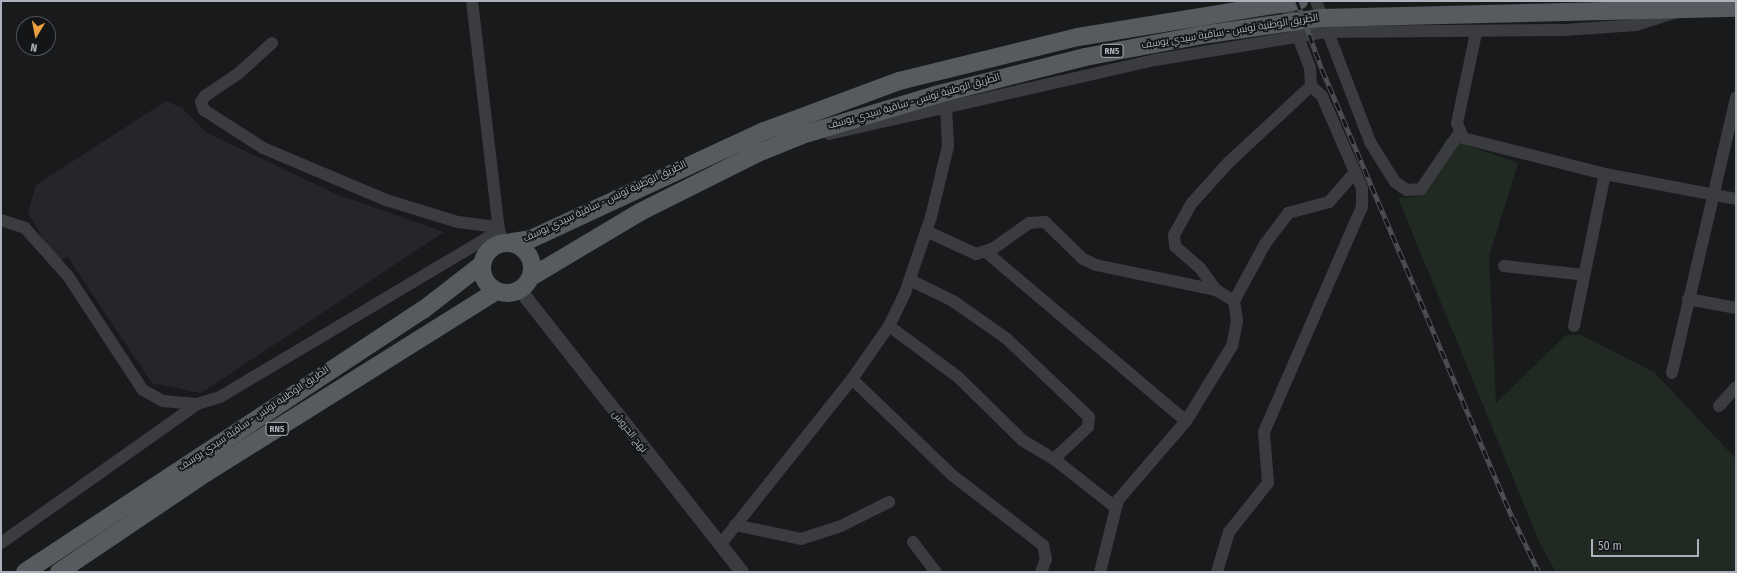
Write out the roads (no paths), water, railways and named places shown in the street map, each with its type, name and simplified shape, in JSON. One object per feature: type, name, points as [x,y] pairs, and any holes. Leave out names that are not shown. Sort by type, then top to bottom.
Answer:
[{"type":"main road","name":"الطريق الوطنية تونس - ساقية سيدي يوسف","points":[[503,236],[531,239],[751,136],[899,81],[1078,37],[1292,2]]},
{"type":"main road","name":"الطريق الوطنية تونس - ساقية سيدي يوسف","points":[[525,283],[640,212],[758,153],[802,135],[1044,66],[1165,41],[1294,30],[1323,25],[1681,9],[1736,8]]},
{"type":"main road","name":"RN5","points":[[481,265],[493,246],[503,236]]},
{"type":"main road","points":[[503,236],[527,252],[533,268],[525,283]]},
{"type":"main road","name":"الطريق الوطنية تونس - ساقية سيدي يوسف","points":[[25,572],[423,310],[481,265]]},
{"type":"main road","points":[[481,265],[484,280],[496,291]]},
{"type":"main road","name":"RN5","points":[[496,291],[525,283]]},
{"type":"main road","name":"الطريق الوطنية تونس - ساقية سيدي يوسف","points":[[59,572],[206,473],[496,291]]},
{"type":"street","points":[[472,1],[503,236]]},
{"type":"street","points":[[1316,1],[1323,25],[1370,142],[1395,182],[1407,190],[1421,189],[1459,133]]},
{"type":"street","points":[[1216,290],[1200,268],[1175,246],[1177,229],[1192,203],[1228,163],[1311,86],[1313,78],[1294,30],[1292,2]]},
{"type":"street","points":[[1323,25],[1476,33],[1636,25],[1659,20],[1681,9]]},
{"type":"street","points":[[802,135],[837,133],[1155,60],[1294,30]]},
{"type":"street","points":[[1476,33],[1457,123],[1459,133],[1464,138],[1491,147],[1605,174],[1736,199]]},
{"type":"street","points":[[272,43],[239,73],[205,96],[201,102],[204,110],[263,148],[386,200],[503,236]]},
{"type":"street","points":[[1217,572],[1229,532],[1268,483],[1264,432],[1354,229],[1363,197],[1355,172],[1322,96],[1311,86]]},
{"type":"street","points":[[1672,373],[1712,195],[1736,97]]},
{"type":"street","points":[[720,545],[735,524],[852,379],[889,326],[910,280],[926,231],[948,146],[946,108]]},
{"type":"street","points":[[1100,572],[1115,507],[1186,421],[1232,346],[1236,321],[1234,301],[1265,244],[1288,212],[1329,202],[1355,172]]},
{"type":"street","points":[[1574,326],[1605,174]]},
{"type":"street","points":[[1,220],[25,228],[68,276],[143,390],[163,401],[197,404]]},
{"type":"street","points":[[986,252],[1009,235],[1039,221],[1050,227],[1083,259],[1096,265],[1216,290],[1234,301]]},
{"type":"street","points":[[926,231],[963,250],[986,252],[1186,421]]},
{"type":"street","points":[[1,543],[197,404],[220,397],[503,236]]},
{"type":"street","points":[[1504,266],[1585,275]]},
{"type":"street","points":[[910,280],[953,301],[1007,339],[1089,417],[1088,427],[1054,459]]},
{"type":"street","name":"نهج الحروش","points":[[525,283],[720,545],[742,572]]},
{"type":"street","points":[[1688,299],[1736,308]]},
{"type":"street","points":[[889,326],[958,376],[1022,440],[1054,459],[1115,507]]},
{"type":"street","points":[[852,379],[952,475],[1043,545],[1046,559],[1041,572]]},
{"type":"street","points":[[1719,406],[1736,387]]},
{"type":"street","points":[[735,524],[801,539],[835,528],[889,502]]},
{"type":"street","points":[[913,542],[936,572]]},
{"type":"railway","points":[[1297,1],[1322,69],[1513,518],[1539,572]]}]
